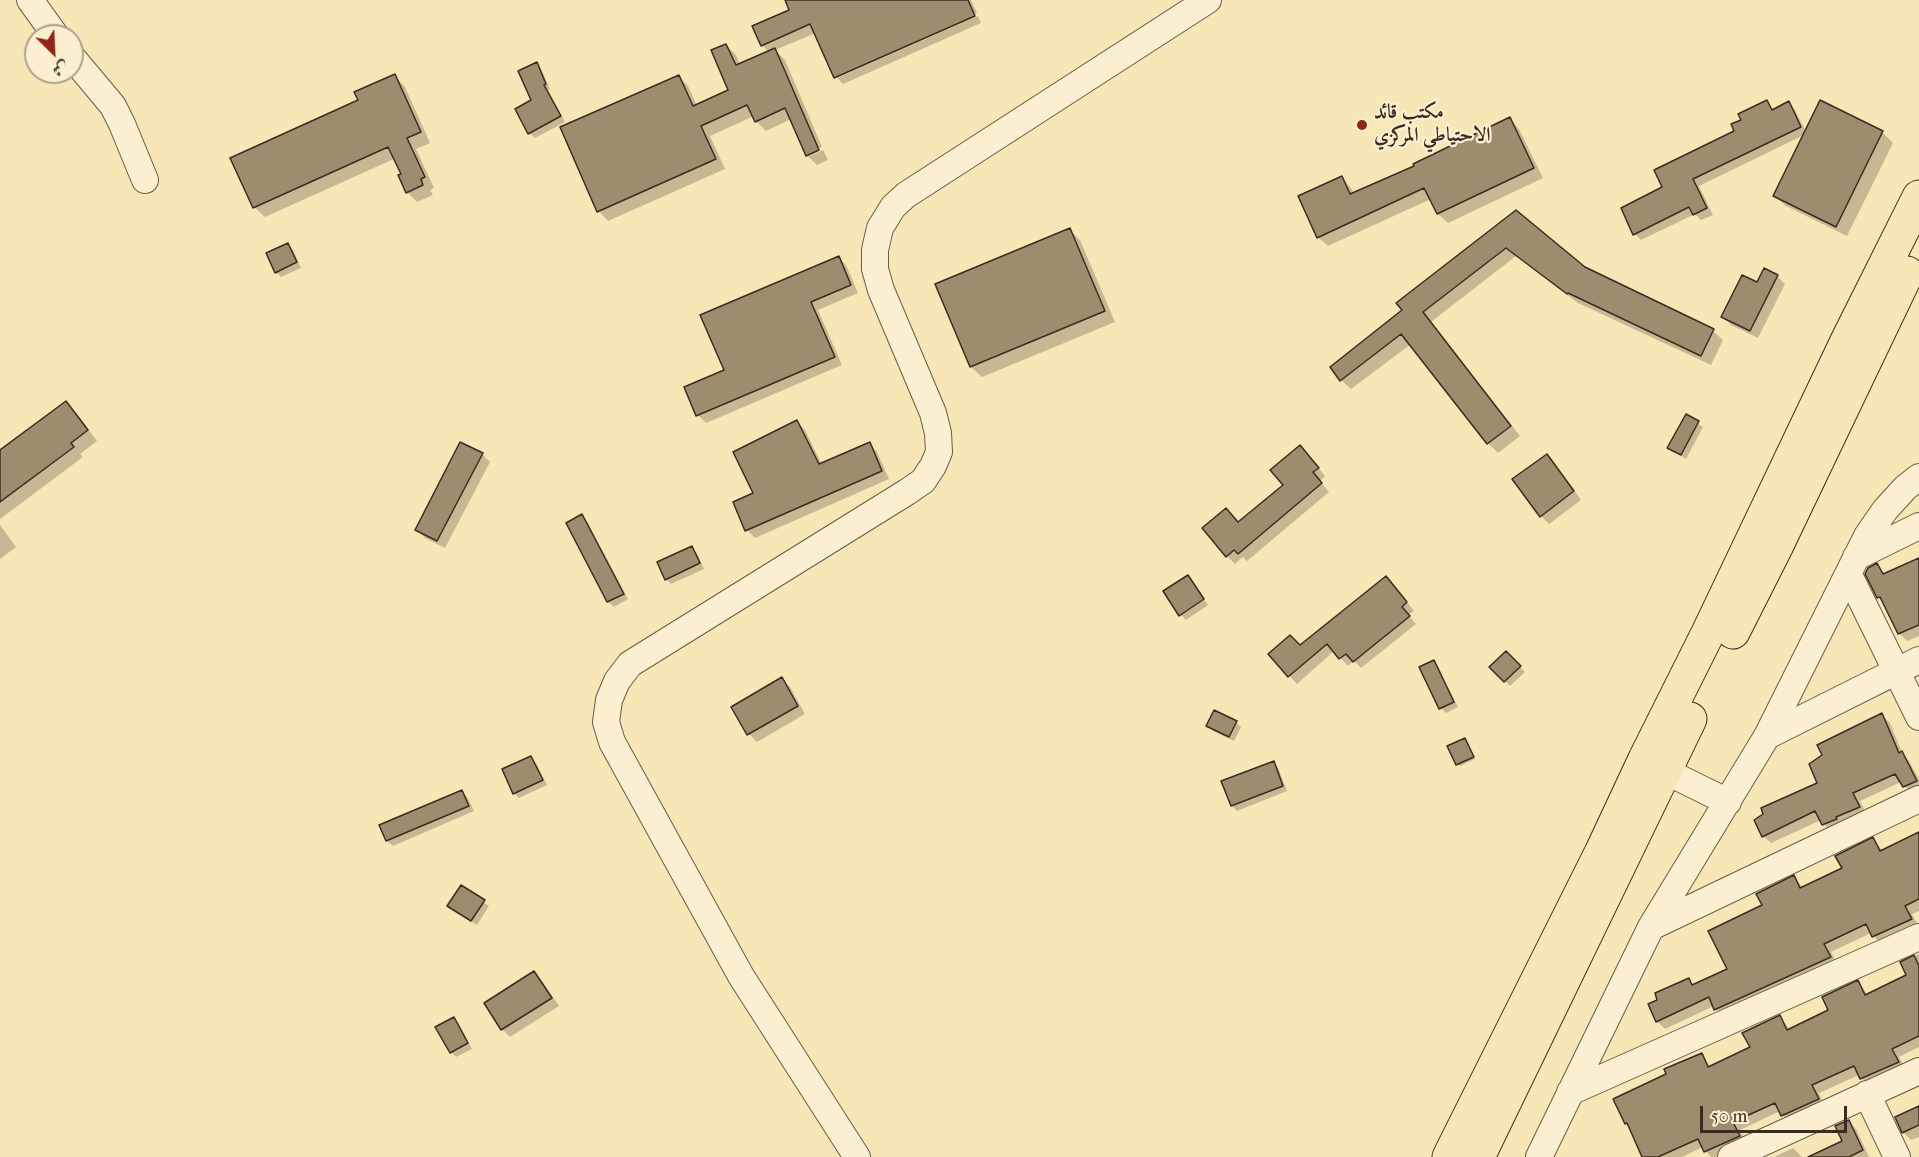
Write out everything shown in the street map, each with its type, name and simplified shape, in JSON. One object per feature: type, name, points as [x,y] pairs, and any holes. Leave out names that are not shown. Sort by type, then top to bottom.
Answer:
[{"type":"highway","points":[[1449,1157],[1602,851],[1847,341],[1919,197]]},
{"type":"highway","points":[[1478,1157],[1777,545],[1919,248]]},
{"type":"street","points":[[30,0],[47,24]]},
{"type":"street","points":[[858,1157],[741,976],[617,752],[606,722],[609,700],[617,681],[630,664],[908,492],[923,481],[933,466],[939,452],[939,433],[933,413],[881,290],[875,269],[875,250],[880,228],[893,207],[906,195],[1208,0]]},
{"type":"street","points":[[84,71],[113,106],[145,180]]},
{"type":"street","points":[[1539,1157],[1651,927],[1767,736],[1867,536],[1885,510],[1905,488],[1919,477]]},
{"type":"street","points":[[1852,566],[1919,526]]},
{"type":"street","points":[[1852,566],[1908,666],[1919,717]]},
{"type":"street","points":[[1767,736],[1908,666]]},
{"type":"street","points":[[1665,771],[1728,802]]},
{"type":"street","points":[[1651,927],[1919,799]]},
{"type":"street","points":[[1570,1092],[1919,937]]},
{"type":"street","points":[[1731,1157],[1919,1071]]},
{"type":"street","points":[[1867,1094],[1897,1157]]},
{"type":"building","points":[[785,0],[968,0],[975,16],[834,78],[810,24],[761,46],[752,26],[789,10]]},
{"type":"building","points":[[726,44],[736,65],[775,48],[819,150],[806,156],[785,108],[755,122],[747,105],[701,126],[716,159],[597,212],[560,127],[679,75],[693,106],[728,90],[711,50]]},
{"type":"building","points":[[537,62],[546,84],[544,85],[561,116],[528,134],[515,109],[531,100],[518,71]]},
{"type":"building","points":[[395,74],[421,132],[407,138],[425,177],[421,179],[423,185],[406,193],[398,175],[401,174],[388,147],[253,208],[230,158],[358,100],[354,92]]},
{"type":"building","points":[[1767,100],[1772,110],[1789,101],[1801,127],[1693,179],[1707,208],[1693,215],[1689,207],[1633,235],[1621,208],[1662,187],[1654,170],[1734,131],[1731,124],[1741,120],[1738,114]]},
{"type":"building","points":[[1820,100],[1883,131],[1836,227],[1773,196]]},
{"type":"building","points":[[1510,117],[1534,168],[1437,214],[1424,188],[1317,238],[1298,196],[1342,176],[1350,194],[1414,166],[1413,164]]},
{"type":"building","points":[[1516,210],[1585,267],[1714,329],[1701,356],[1567,294],[1506,248],[1423,312],[1511,426],[1487,444],[1401,334],[1340,381],[1330,367],[1402,310],[1396,303]]},
{"type":"building","points":[[1070,228],[1105,311],[970,367],[935,284]]},
{"type":"building","points":[[288,243],[297,262],[275,273],[266,253]]},
{"type":"building","points":[[839,256],[851,285],[811,302],[835,357],[696,416],[684,387],[724,370],[700,315]]},
{"type":"building","points":[[1764,268],[1778,275],[1750,331],[1721,317],[1742,275],[1757,282]]},
{"type":"building","points":[[66,401],[88,430],[71,443],[74,447],[0,502],[0,450]]},
{"type":"building","points":[[1686,414],[1699,421],[1681,455],[1667,448]]},
{"type":"building","points":[[797,420],[819,464],[870,442],[882,471],[745,531],[733,502],[753,493],[733,452]]},
{"type":"building","points":[[460,442],[483,453],[437,541],[415,530]]},
{"type":"building","points":[[1300,445],[1319,468],[1313,472],[1322,483],[1238,554],[1234,550],[1226,557],[1202,528],[1226,508],[1238,522],[1283,485],[1270,470]]},
{"type":"building","points":[[1547,454],[1574,491],[1540,517],[1512,479]]},
{"type":"building","points":[[582,514],[624,594],[607,602],[566,523]]},
{"type":"building","points":[[692,546],[700,563],[665,580],[657,562]]},
{"type":"building","points":[[1919,558],[1919,625],[1898,634],[1880,597],[1877,598],[1865,574],[1868,568],[1877,563],[1883,574]]},
{"type":"building","points":[[1188,575],[1204,599],[1179,616],[1163,591]]},
{"type":"building","points":[[1386,576],[1407,602],[1402,607],[1410,616],[1353,662],[1346,654],[1339,659],[1327,644],[1288,677],[1268,654],[1290,635],[1300,645]]},
{"type":"building","points":[[1506,651],[1521,666],[1504,682],[1489,667]]},
{"type":"building","points":[[1434,660],[1454,702],[1439,709],[1419,667]]},
{"type":"building","points":[[782,677],[798,706],[747,735],[731,707]]},
{"type":"building","points":[[1214,710],[1237,721],[1229,737],[1206,726]]},
{"type":"building","points":[[1882,713],[1899,753],[1902,751],[1917,781],[1903,787],[1895,774],[1853,793],[1860,807],[1836,817],[1837,819],[1822,825],[1815,811],[1762,837],[1754,820],[1763,814],[1761,808],[1817,783],[1809,764],[1822,755],[1817,745]]},
{"type":"building","points":[[1465,738],[1474,757],[1456,765],[1447,746]]},
{"type":"building","points":[[531,756],[543,780],[513,794],[502,769]]},
{"type":"building","points":[[1274,761],[1283,786],[1231,806],[1221,781]]},
{"type":"building","points":[[462,790],[469,806],[386,841],[379,825]]},
{"type":"building","points":[[1919,832],[1919,899],[1905,906],[1912,919],[1872,937],[1866,924],[1824,944],[1831,957],[1714,1010],[1709,997],[1656,1022],[1648,1004],[1657,1000],[1655,993],[1689,978],[1692,985],[1727,969],[1708,931],[1762,905],[1756,894],[1794,875],[1800,888],[1842,868],[1835,856],[1873,837],[1880,851]]},
{"type":"building","points":[[461,885],[485,900],[471,921],[447,906]]},
{"type":"building","points":[[1914,955],[1919,966],[1919,1036],[1892,1049],[1899,1062],[1860,1079],[1854,1066],[1812,1085],[1819,1099],[1781,1116],[1775,1103],[1733,1122],[1740,1136],[1704,1152],[1698,1139],[1658,1157],[1642,1157],[1613,1099],[1666,1074],[1664,1069],[1702,1053],[1708,1067],[1750,1047],[1742,1033],[1780,1015],[1787,1030],[1828,1010],[1822,997],[1858,980],[1865,995],[1906,975],[1900,962]]},
{"type":"building","points":[[534,971],[552,998],[501,1030],[484,1003]]},
{"type":"building","points":[[454,1017],[468,1043],[450,1053],[435,1027]]},
{"type":"building","points":[[1919,1106],[1919,1125],[1902,1133],[1895,1117]]},
{"type":"building","points":[[1849,1120],[1863,1150],[1849,1157],[1808,1157],[1842,1141],[1835,1126]]},
{"type":"place","name":"مكتب قائد الاحتياطي المركزي","points":[[1362,125]]}]
